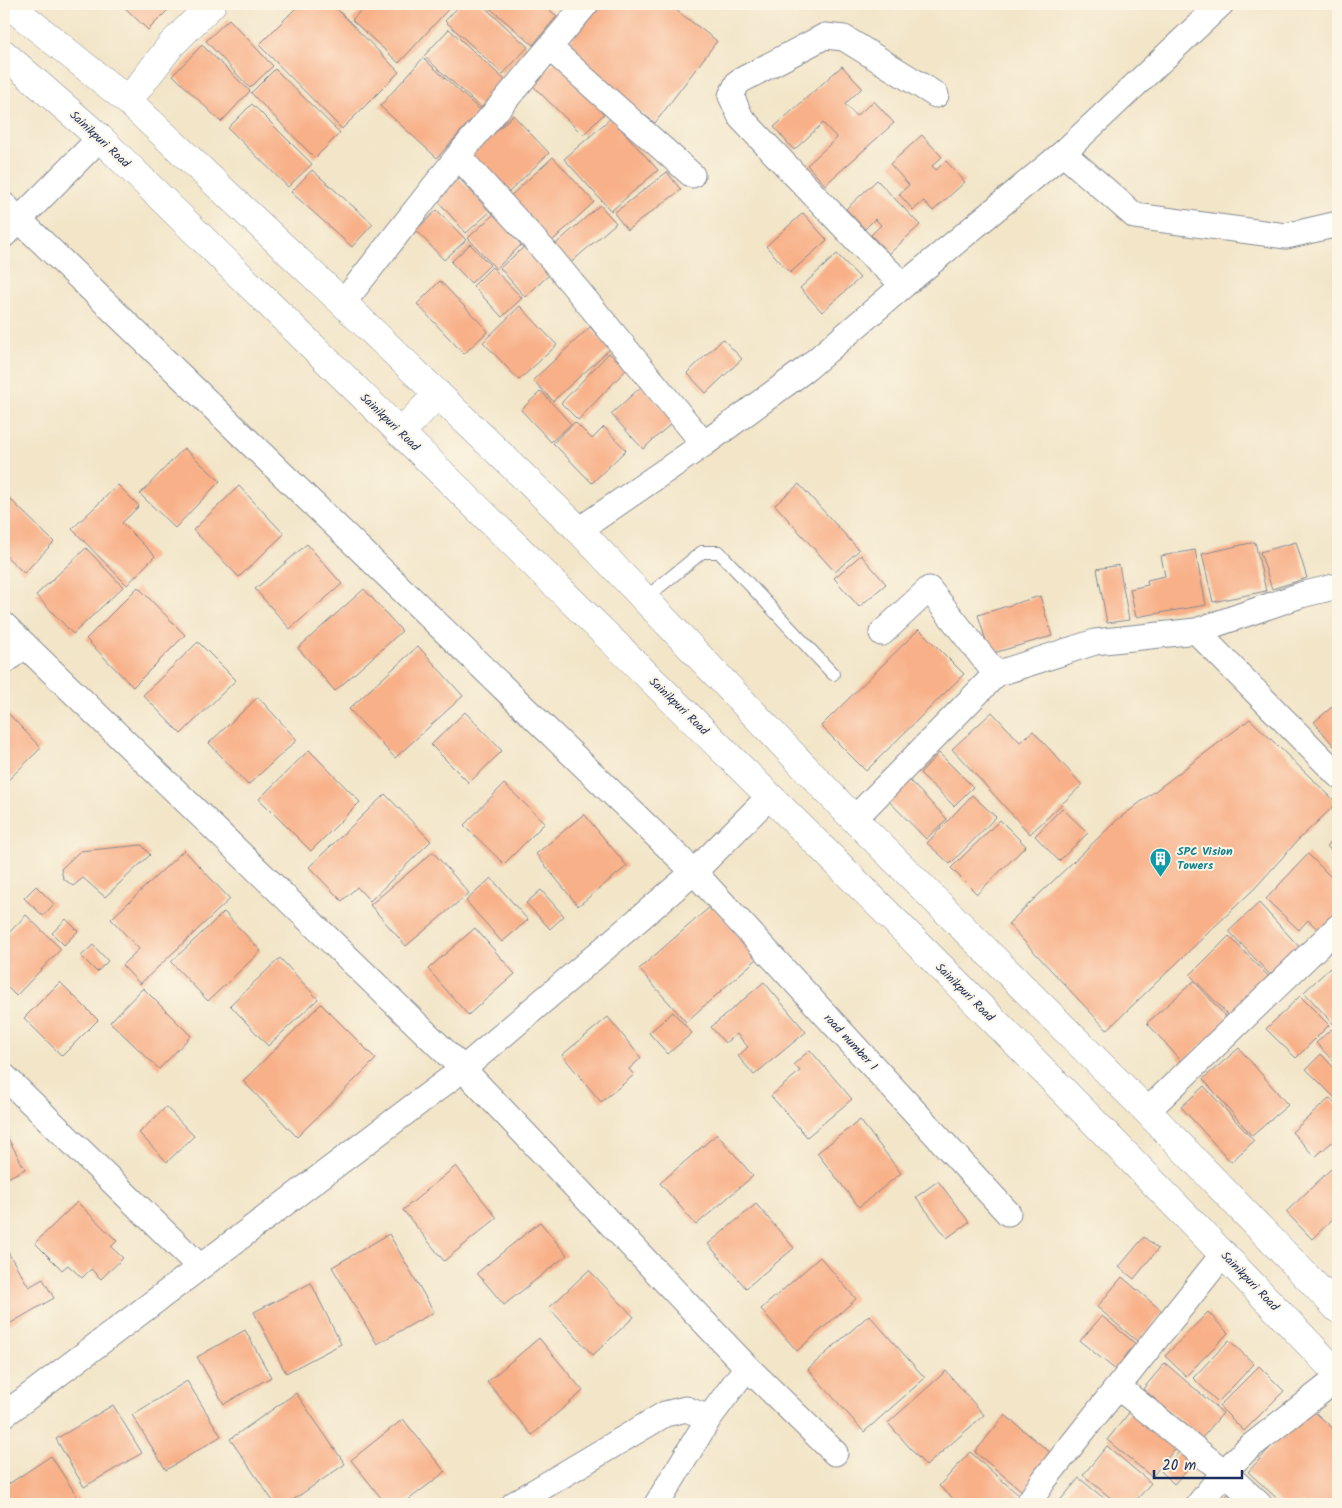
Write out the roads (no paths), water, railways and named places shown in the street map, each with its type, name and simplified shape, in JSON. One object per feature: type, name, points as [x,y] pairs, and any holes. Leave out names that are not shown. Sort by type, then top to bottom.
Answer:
[{"type":"main road","points":[[8,4],[128,101],[579,530],[643,600],[854,819],[1147,1111],[1338,1309]]},
{"type":"main road","points":[[128,101],[171,45],[212,4]]},
{"type":"main road","name":"Sainikpuri Road","points":[[4,54],[100,138],[770,796],[1224,1253],[1338,1374]]},
{"type":"main road","points":[[400,432],[438,394]]},
{"type":"street","points":[[343,304],[458,156],[586,4]]},
{"type":"street","points":[[579,530],[704,444],[806,369],[904,285],[1063,154],[1221,4]]},
{"type":"street","points":[[904,285],[870,254],[740,118],[732,96],[738,82],[825,36],[844,38],[936,96]]},
{"type":"street","points":[[550,48],[692,175]]},
{"type":"street","points":[[9,220],[100,138]]},
{"type":"street","points":[[1063,154],[1135,216],[1286,236],[1338,224]]},
{"type":"street","points":[[458,156],[551,258],[704,444]]},
{"type":"street","name":"road number 1","points":[[9,220],[694,872],[1008,1213]]},
{"type":"street","points":[[854,819],[996,674],[1095,642],[1196,631],[1302,595],[1338,586]]},
{"type":"street","points":[[882,633],[930,589],[996,674]]},
{"type":"street","points":[[4,625],[463,1069],[747,1367],[835,1453]]},
{"type":"street","points":[[1196,631],[1338,775]]},
{"type":"street","points":[[4,662],[25,645]]},
{"type":"street","points":[[4,1415],[199,1266],[463,1069],[694,872],[770,796]]},
{"type":"street","points":[[1147,1111],[1338,927]]},
{"type":"street","points":[[4,1076],[199,1266]]},
{"type":"street","points":[[1028,1504],[1044,1480],[1224,1253]]},
{"type":"street","points":[[657,1504],[709,1418],[747,1367]]},
{"type":"street","points":[[1199,1504],[1224,1472],[1246,1450],[1338,1378]]},
{"type":"street","points":[[1118,1387],[1224,1472],[1259,1504]]},
{"type":"street","points":[[514,1504],[665,1414],[686,1409],[709,1418]]},
{"type":"lane","points":[[643,600],[702,552],[719,552],[833,674]]},
{"type":"place","name":"SPC Vision Towers","points":[[1161,877]]}]
